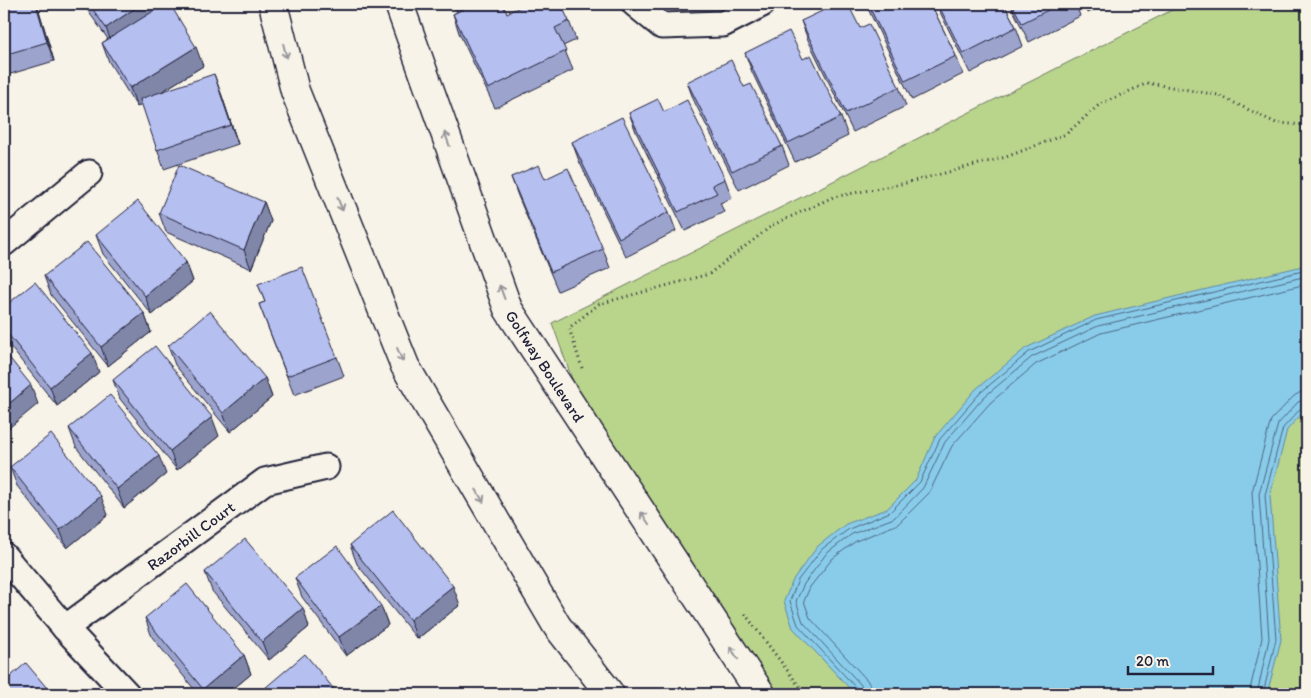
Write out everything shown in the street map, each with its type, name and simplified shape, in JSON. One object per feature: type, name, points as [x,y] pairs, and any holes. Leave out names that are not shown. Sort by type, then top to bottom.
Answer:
[{"type":"street","points":[[273,4],[295,91],[405,366],[557,626],[610,694]]},
{"type":"street","name":"Golfway Boulevard","points":[[399,4],[508,309],[761,694]]},
{"type":"street","points":[[635,4],[662,26],[723,24],[762,4]]},
{"type":"street","points":[[4,243],[89,173]]},
{"type":"street","name":"Razorbill Court","points":[[65,628],[265,481],[326,467]]},
{"type":"street","points":[[4,556],[65,628],[127,694]]},
{"type":"path","points":[[584,375],[569,328],[599,304],[709,274],[774,226],[833,197],[906,183],[1006,157],[1066,134],[1100,104],[1148,83],[1218,94],[1276,122],[1307,124]]},
{"type":"path","points":[[744,612],[805,694]]},
{"type":"green space","points":[[1184,4],[1307,4],[1307,694],[777,694],[590,429],[552,323]]},
{"type":"water","points":[[1307,265],[1307,408],[1287,430],[1270,496],[1281,640],[1267,694],[855,694],[793,628],[784,601],[794,578],[818,546],[846,524],[887,509],[916,480],[935,437],[976,389],[1026,348],[1095,316]]},
{"type":"building","points":[[4,4],[36,4],[47,42],[4,55]]},
{"type":"building","points":[[89,4],[141,4],[106,28]]},
{"type":"building","points":[[165,4],[170,4],[196,47],[130,88],[102,43]]},
{"type":"building","points":[[474,4],[502,4],[507,13],[526,4],[561,4],[569,21],[555,28],[566,51],[488,89],[453,14]]},
{"type":"building","points":[[837,4],[848,4],[860,28],[869,24],[899,87],[846,113],[801,21]]},
{"type":"building","points":[[868,4],[931,4],[956,56],[905,81]]},
{"type":"building","points":[[938,4],[1004,4],[1016,27],[963,54]]},
{"type":"building","points":[[1012,4],[1060,4],[1022,23]]},
{"type":"building","points":[[789,31],[803,59],[811,55],[841,117],[788,143],[745,53]]},
{"type":"building","points":[[731,60],[744,87],[751,84],[782,146],[732,171],[687,82]]},
{"type":"building","points":[[214,74],[231,125],[157,150],[140,99]]},
{"type":"building","points":[[658,99],[664,112],[687,100],[725,179],[712,185],[717,193],[678,212],[629,113]]},
{"type":"building","points":[[622,117],[669,212],[619,238],[572,142]]},
{"type":"building","points":[[179,165],[264,202],[244,250],[159,213]]},
{"type":"building","points":[[539,165],[545,179],[568,168],[603,249],[551,272],[511,177]]},
{"type":"building","points":[[138,201],[186,262],[145,296],[96,235]]},
{"type":"building","points":[[87,242],[144,313],[101,347],[44,276]]},
{"type":"building","points":[[302,267],[337,357],[287,376],[259,304],[265,302],[258,284]]},
{"type":"building","points":[[35,282],[92,353],[50,387],[4,329],[4,307]]},
{"type":"building","points":[[210,311],[265,378],[223,413],[168,346]]},
{"type":"building","points":[[155,346],[212,417],[170,451],[113,380]]},
{"type":"building","points":[[4,351],[31,385],[4,408]]},
{"type":"building","points":[[110,395],[159,456],[117,489],[69,428]]},
{"type":"building","points":[[51,434],[101,496],[60,530],[10,467]]},
{"type":"building","points":[[393,510],[453,586],[410,620],[350,545]]},
{"type":"building","points":[[245,539],[303,608],[262,642],[205,572]]},
{"type":"building","points":[[337,546],[381,606],[339,637],[295,578]]},
{"type":"building","points":[[187,584],[244,655],[203,689],[145,618]]},
{"type":"building","points":[[305,654],[338,694],[258,694]]},
{"type":"building","points":[[26,663],[52,694],[4,694],[4,682]]}]
